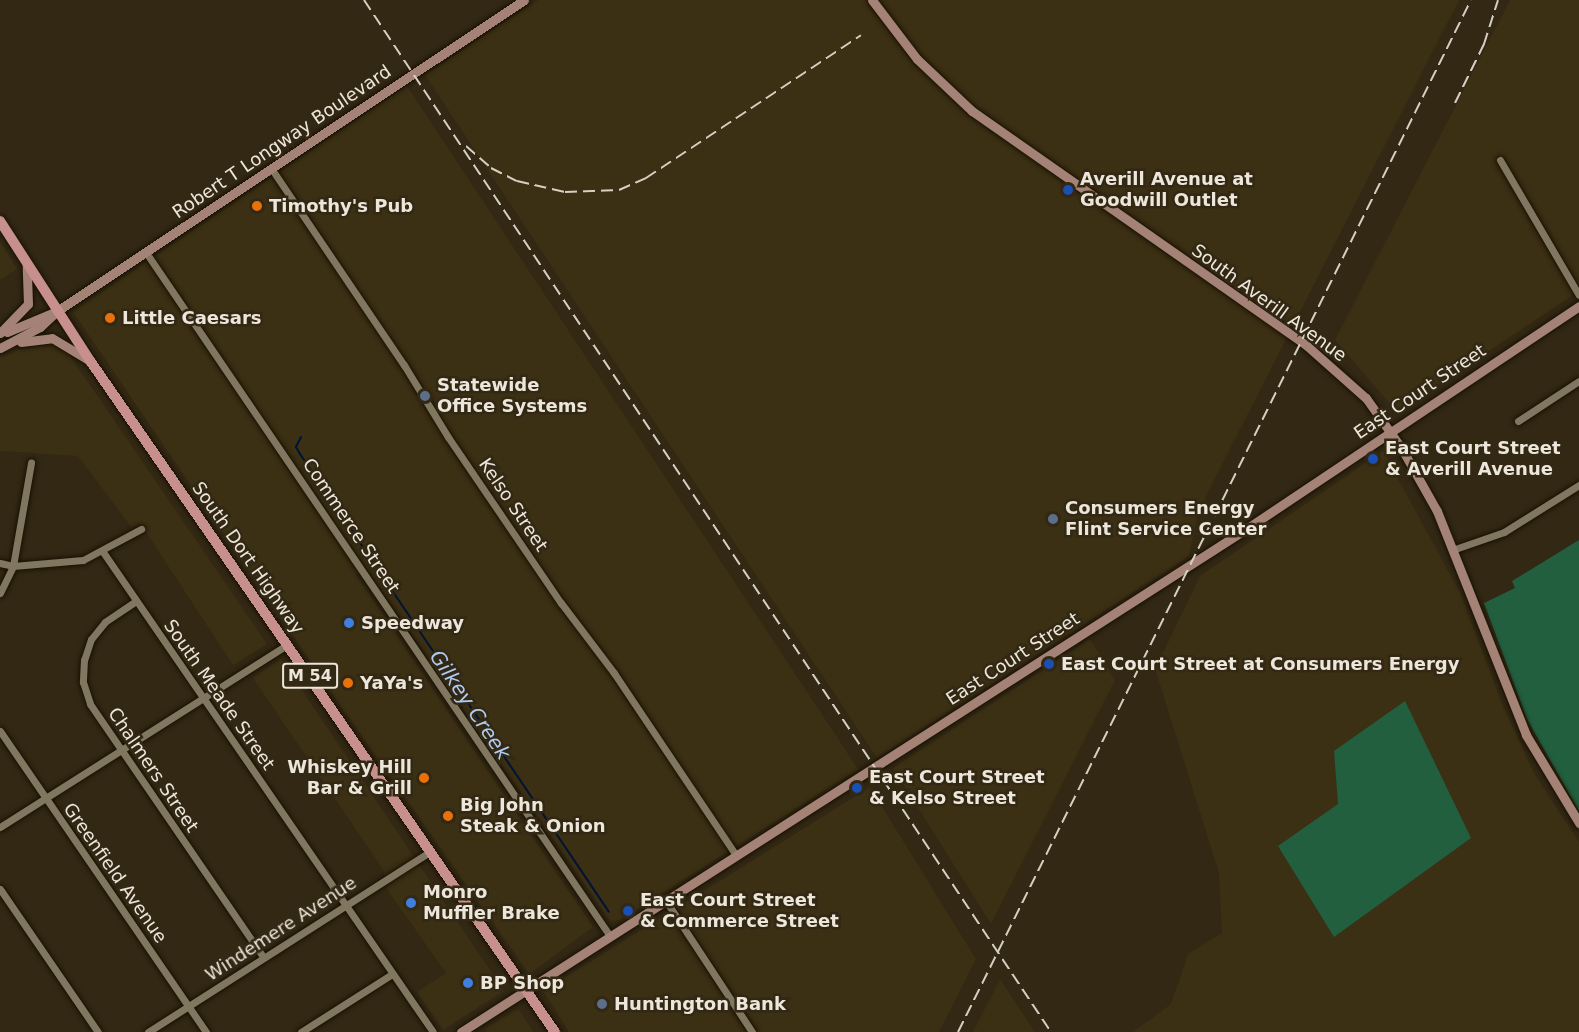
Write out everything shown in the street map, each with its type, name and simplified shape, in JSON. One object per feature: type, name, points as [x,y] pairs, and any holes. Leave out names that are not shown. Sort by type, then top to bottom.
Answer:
[{"type":"main road","name":"M 54","points":[[0,221],[57,311]]},
{"type":"main road","name":"South Dort Highway","points":[[57,311],[555,1032]]},
{"type":"street","name":"Robert T Longway Boulevard","points":[[0,334],[57,311],[147,254],[271,168],[524,0]]},
{"type":"street","name":"South Averill Avenue","points":[[872,0],[917,60],[972,111],[1306,345],[1357,389],[1390,432],[1455,549],[1526,735],[1579,823]]},
{"type":"street","points":[[1500,160],[1579,295]]},
{"type":"street","name":"Kelso Street","points":[[271,168],[405,365],[448,437],[561,603],[614,672],[736,855]]},
{"type":"street","name":"Commerce Street","points":[[147,254],[610,936]]},
{"type":"street","points":[[0,334],[28,304],[29,274],[25,261]]},
{"type":"street","name":"East Court Street","points":[[461,1032],[1390,432],[1579,306]]},
{"type":"street","name":"Robert T Longway Boulevard","points":[[0,348],[40,327],[57,311]]},
{"type":"street","points":[[12,343],[52,338],[92,362]]},
{"type":"street","points":[[1518,421],[1579,381]]},
{"type":"street","points":[[0,593],[13,566],[30,463]]},
{"type":"street","points":[[1455,549],[1504,531],[1579,485]]},
{"type":"street","points":[[0,563],[13,566],[60,564],[103,552],[141,529]]},
{"type":"street","name":"South Meade Street","points":[[103,552],[433,1032]]},
{"type":"street","name":"Chalmers Street","points":[[136,601],[105,622],[91,639],[84,660],[83,682],[90,704],[263,957]]},
{"type":"street","points":[[0,827],[288,644]]},
{"type":"street","name":"Greenfield Avenue","points":[[0,731],[206,1032]]},
{"type":"street","name":"Windemere Avenue","points":[[148,1032],[430,852]]},
{"type":"street","points":[[0,889],[98,1032]]},
{"type":"street","points":[[666,901],[752,1032]]},
{"type":"street","points":[[301,1032],[393,974]]},
{"type":"shaded area","points":[[538,0],[1459,0],[1198,512],[1189,556],[877,758],[425,75]]},
{"type":"shaded area","points":[[1510,0],[1579,0],[1579,291],[1397,412],[1335,340]]},
{"type":"shaded area","points":[[407,86],[858,769],[620,920],[610,921],[366,568],[356,575],[593,927],[529,974],[343,709],[73,312]]},
{"type":"shaded area","points":[[0,241],[17,269],[0,280]]},
{"type":"shaded area","points":[[42,341],[66,350],[267,644],[233,665],[140,523],[132,528],[78,456],[0,451],[0,357]]},
{"type":"shaded area","points":[[1383,451],[1460,593],[1503,706],[1535,775],[1579,842],[1579,1032],[1133,1032],[1171,1004],[1188,954],[1222,933],[1219,873],[1155,669],[1200,576]]},
{"type":"shaded area","points":[[1090,639],[1115,680],[991,924],[893,768]]},
{"type":"shaded area","points":[[281,659],[504,991],[443,1030],[417,992],[446,973],[386,888],[384,871],[253,678]]},
{"type":"shaded area","points":[[870,787],[976,959],[939,1032],[569,1032],[543,991]]},
{"type":"shaded area","points":[[1000,979],[1035,1032],[973,1032]]},
{"type":"shaded area","points":[[518,1009],[534,1032],[487,1032],[485,1029]]},
{"type":"green space","points":[[1579,540],[1579,811],[1527,719],[1484,603],[1515,588],[1512,581]]},
{"type":"green space","points":[[1405,701],[1471,838],[1334,937],[1278,846],[1338,804],[1334,751]]},
{"type":"waterway","name":"Gilkey Creek","points":[[301,437],[296,447],[300,454],[609,912]]},
{"type":"railway","points":[[364,0],[1051,1032]]},
{"type":"railway","points":[[958,1032],[1471,0]]},
{"type":"railway","points":[[1455,103],[1484,44],[1498,0]]},
{"type":"railway","points":[[466,146],[491,168],[517,181],[565,192],[619,190],[646,178],[861,35]]},
{"type":"place","name":"Averill Avenue at Goodwill Outlet","points":[[1068,190]]},
{"type":"place","name":"Timothy's Pub","points":[[257,206]]},
{"type":"place","name":"Little Caesars","points":[[110,318]]},
{"type":"place","name":"Statewide Office Systems","points":[[425,396]]},
{"type":"place","name":"East Court Street & Averill Avenue","points":[[1373,459]]},
{"type":"place","name":"Consumers Energy Flint Service Center","points":[[1053,519]]},
{"type":"place","name":"Speedway","points":[[349,623]]},
{"type":"place","name":"East Court Street at Consumers Energy","points":[[1049,664]]},
{"type":"place","name":"YaYa's","points":[[348,683]]},
{"type":"place","name":"Whiskey Hill Bar & Grill","points":[[424,778]]},
{"type":"place","name":"East Court Street & Kelso Street","points":[[857,788]]},
{"type":"place","name":"Big John Steak & Onion","points":[[448,816]]},
{"type":"place","name":"Monro Muffler Brake","points":[[411,903]]},
{"type":"place","name":"East Court Street & Commerce Street","points":[[628,911]]},
{"type":"place","name":"BP Shop","points":[[468,983]]},
{"type":"place","name":"Huntington Bank","points":[[602,1004]]}]
